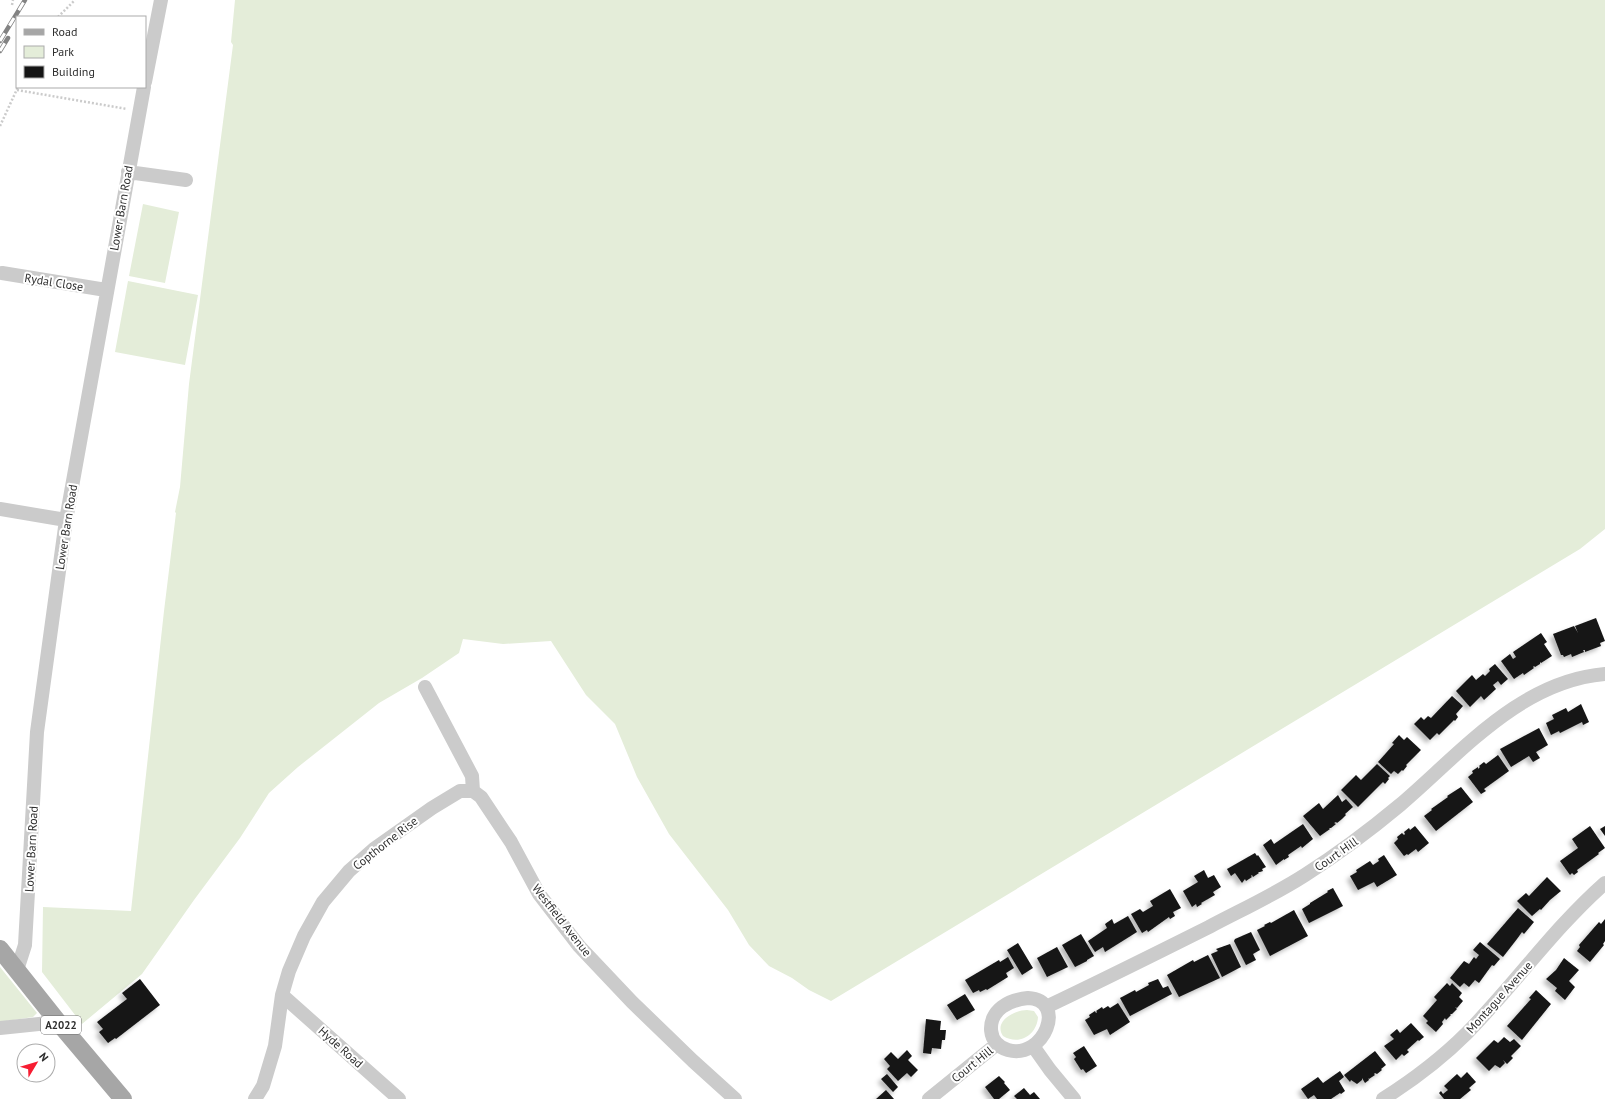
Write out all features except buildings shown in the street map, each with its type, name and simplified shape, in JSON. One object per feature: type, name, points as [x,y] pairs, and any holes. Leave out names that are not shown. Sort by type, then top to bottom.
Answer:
[{"type":"main road","name":"A2022","points":[[0,949],[58,1022],[123,1099]]},
{"type":"street","points":[[146,77],[161,0]]},
{"type":"street","name":"Lower Barn Road","points":[[17,970],[26,945],[38,732],[66,520],[106,290],[144,88]]},
{"type":"street","points":[[128,172],[186,180]]},
{"type":"street","name":"Rydal Close","points":[[2,273],[106,290]]},
{"type":"street","points":[[0,509],[66,520]]},
{"type":"street","name":"Court Hill","points":[[1034,1046],[1020,1051],[1012,1051],[1002,1048],[997,1044],[992,1036],[991,1025],[995,1014],[1003,1006],[1028,998],[1038,1000],[1046,1007],[1137,963],[1293,882],[1320,865],[1376,825],[1464,747],[1510,711],[1532,697],[1561,684],[1582,677],[1605,674]]},
{"type":"street","points":[[425,687],[472,776],[473,790]]},
{"type":"street","name":"Copthorne Rise","points":[[255,1099],[262,1086],[275,1046],[282,996],[290,971],[304,936],[323,902],[349,871],[374,849],[432,808],[460,791],[473,790]]},
{"type":"street","name":"Westfield Avenue","points":[[473,790],[481,797],[511,842],[539,894],[579,946],[632,1002],[735,1099]]},
{"type":"street","name":"Montague Avenue","points":[[1383,1099],[1417,1076],[1466,1034],[1516,980],[1567,920],[1605,883]]},
{"type":"street","name":"Hyde Road","points":[[282,996],[399,1099]]},
{"type":"street","points":[[1046,1007],[1049,1017],[1048,1026],[1042,1037],[1034,1046],[1050,1070],[1074,1099]]},
{"type":"street","points":[[0,1028],[58,1022]]},
{"type":"street","name":"Court Hill","points":[[929,1099],[997,1044]]},
{"type":"path","points":[[12,4],[13,0]]},
{"type":"path","points":[[59,16],[75,0]]},
{"type":"path","points":[[0,126],[18,88],[139,111]]},
{"type":"green space","points":[[235,0],[1605,0],[1605,529],[1580,549],[831,1001],[809,990],[792,978],[769,966],[749,945],[728,910],[669,834],[637,777],[615,724],[586,695],[551,641],[503,644],[463,639],[459,653],[422,678],[379,703],[298,767],[269,793],[240,838],[142,974],[82,1024],[42,972],[43,907],[131,911],[175,512],[180,487],[189,384],[233,45],[231,42]]},
{"type":"green space","points":[[143,204],[179,212],[165,283],[129,276]]},
{"type":"green space","points":[[128,281],[198,295],[185,365],[115,352]]},
{"type":"green space","points":[[0,967],[37,1013],[33,1017],[0,1022]]},
{"type":"green space","points":[[1027,1010],[1034,1011],[1038,1017],[1037,1023],[1031,1034],[1015,1040],[1003,1036],[1001,1026],[1003,1021],[1011,1014]]},
{"type":"railway","points":[[0,41],[25,0]]},
{"type":"railway","points":[[0,51],[8,38]]}]
